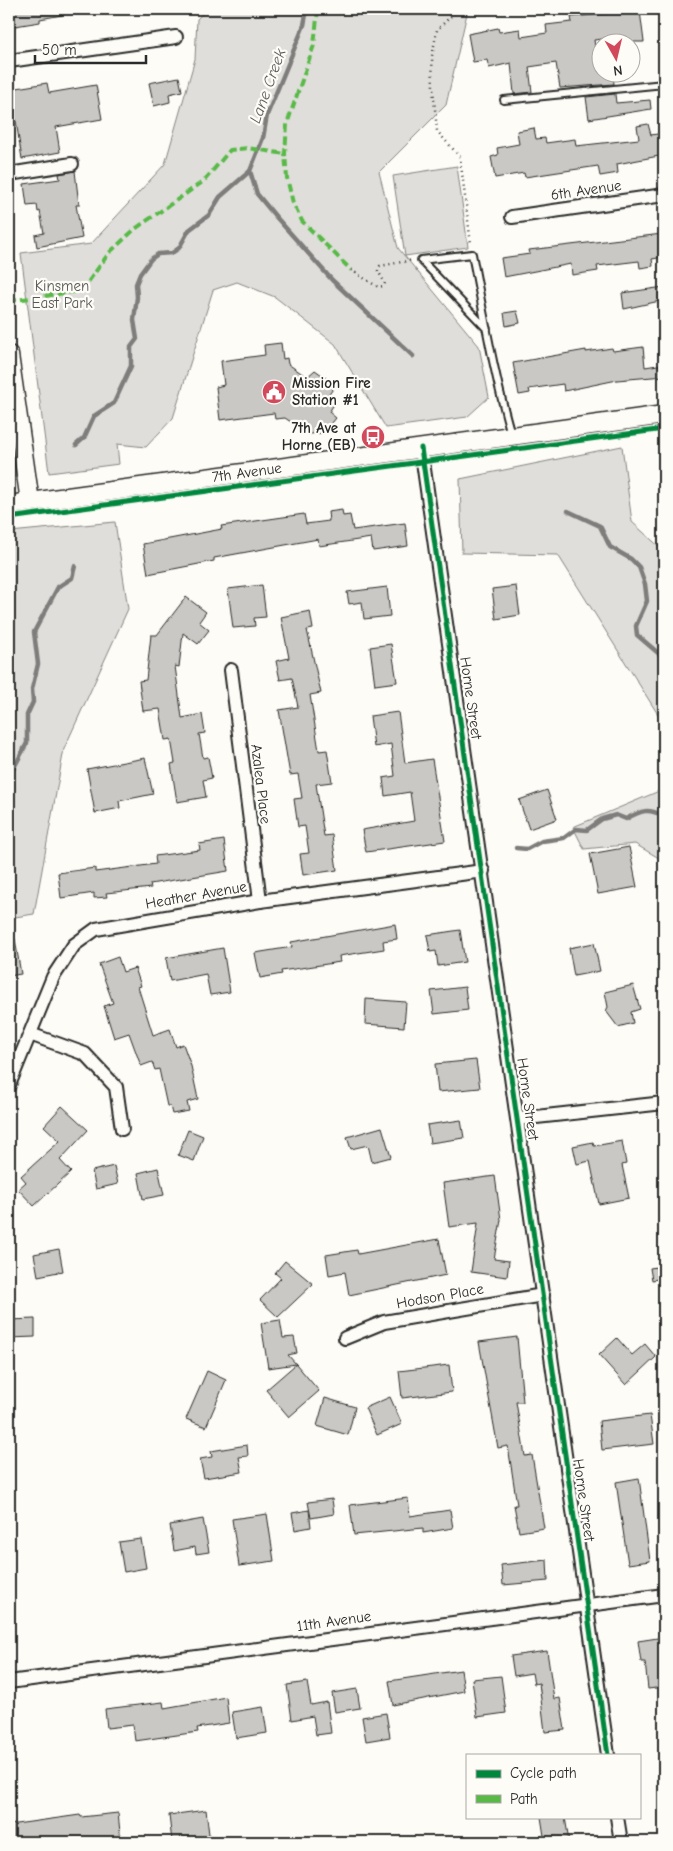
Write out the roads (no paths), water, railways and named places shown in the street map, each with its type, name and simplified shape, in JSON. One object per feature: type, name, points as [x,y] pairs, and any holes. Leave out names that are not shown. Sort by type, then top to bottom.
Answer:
[{"type":"street","points":[[9,62],[176,36]]},
{"type":"street","points":[[9,174],[72,164]]},
{"type":"street","name":"6th Avenue","points":[[512,218],[664,196]]},
{"type":"street","points":[[9,355],[30,502]]},
{"type":"street","name":"7th Avenue","points":[[9,505],[664,415]]},
{"type":"street","name":"Horne Street","points":[[421,448],[608,1754]]},
{"type":"street","name":"Azalea Place","points":[[231,670],[260,901]]},
{"type":"street","name":"Heather Avenue","points":[[9,1085],[53,977],[74,945],[96,929],[260,901],[483,871]]},
{"type":"street","points":[[30,1034],[85,1054],[116,1087],[122,1129]]},
{"type":"street","points":[[518,1119],[664,1103]]},
{"type":"street","name":"Hodson Place","points":[[345,1338],[384,1322],[543,1295]]},
{"type":"street","name":"11th Avenue","points":[[9,1682],[664,1595]]},
{"type":"street","points":[[617,1818],[621,1842]]},
{"type":"lane","points":[[504,100],[664,84]]},
{"type":"lane","points":[[487,329],[421,260],[472,254],[500,393],[512,435]]},
{"type":"waterway","name":"Lane Creek","points":[[76,445],[84,438],[94,416],[114,403],[131,366],[131,347],[137,339],[134,320],[137,297],[136,284],[140,274],[151,259],[158,254],[172,253],[179,248],[189,230],[209,215],[220,197],[250,171],[263,138],[267,115],[304,25],[307,9]]},
{"type":"waterway","points":[[250,171],[257,194],[276,217],[332,280],[413,356]]},
{"type":"waterway","points":[[568,511],[600,526],[610,547],[631,559],[639,567],[645,584],[647,601],[636,626],[637,635],[664,658]]},
{"type":"waterway","points":[[9,777],[27,743],[27,715],[33,702],[32,689],[38,664],[34,632],[58,587],[72,578],[75,566]]},
{"type":"waterway","points":[[516,848],[527,849],[542,841],[564,838],[576,829],[587,830],[602,819],[616,815],[626,819],[641,812],[649,811],[664,816]]},
{"type":"place","name":"Mission Fire Station #1","points":[[274,392]]},
{"type":"place","name":"7th Ave at Horne (EB)","points":[[373,437]]},
{"type":"park label","name":"Kinsmen East Park","points":[[62,294]]}]
